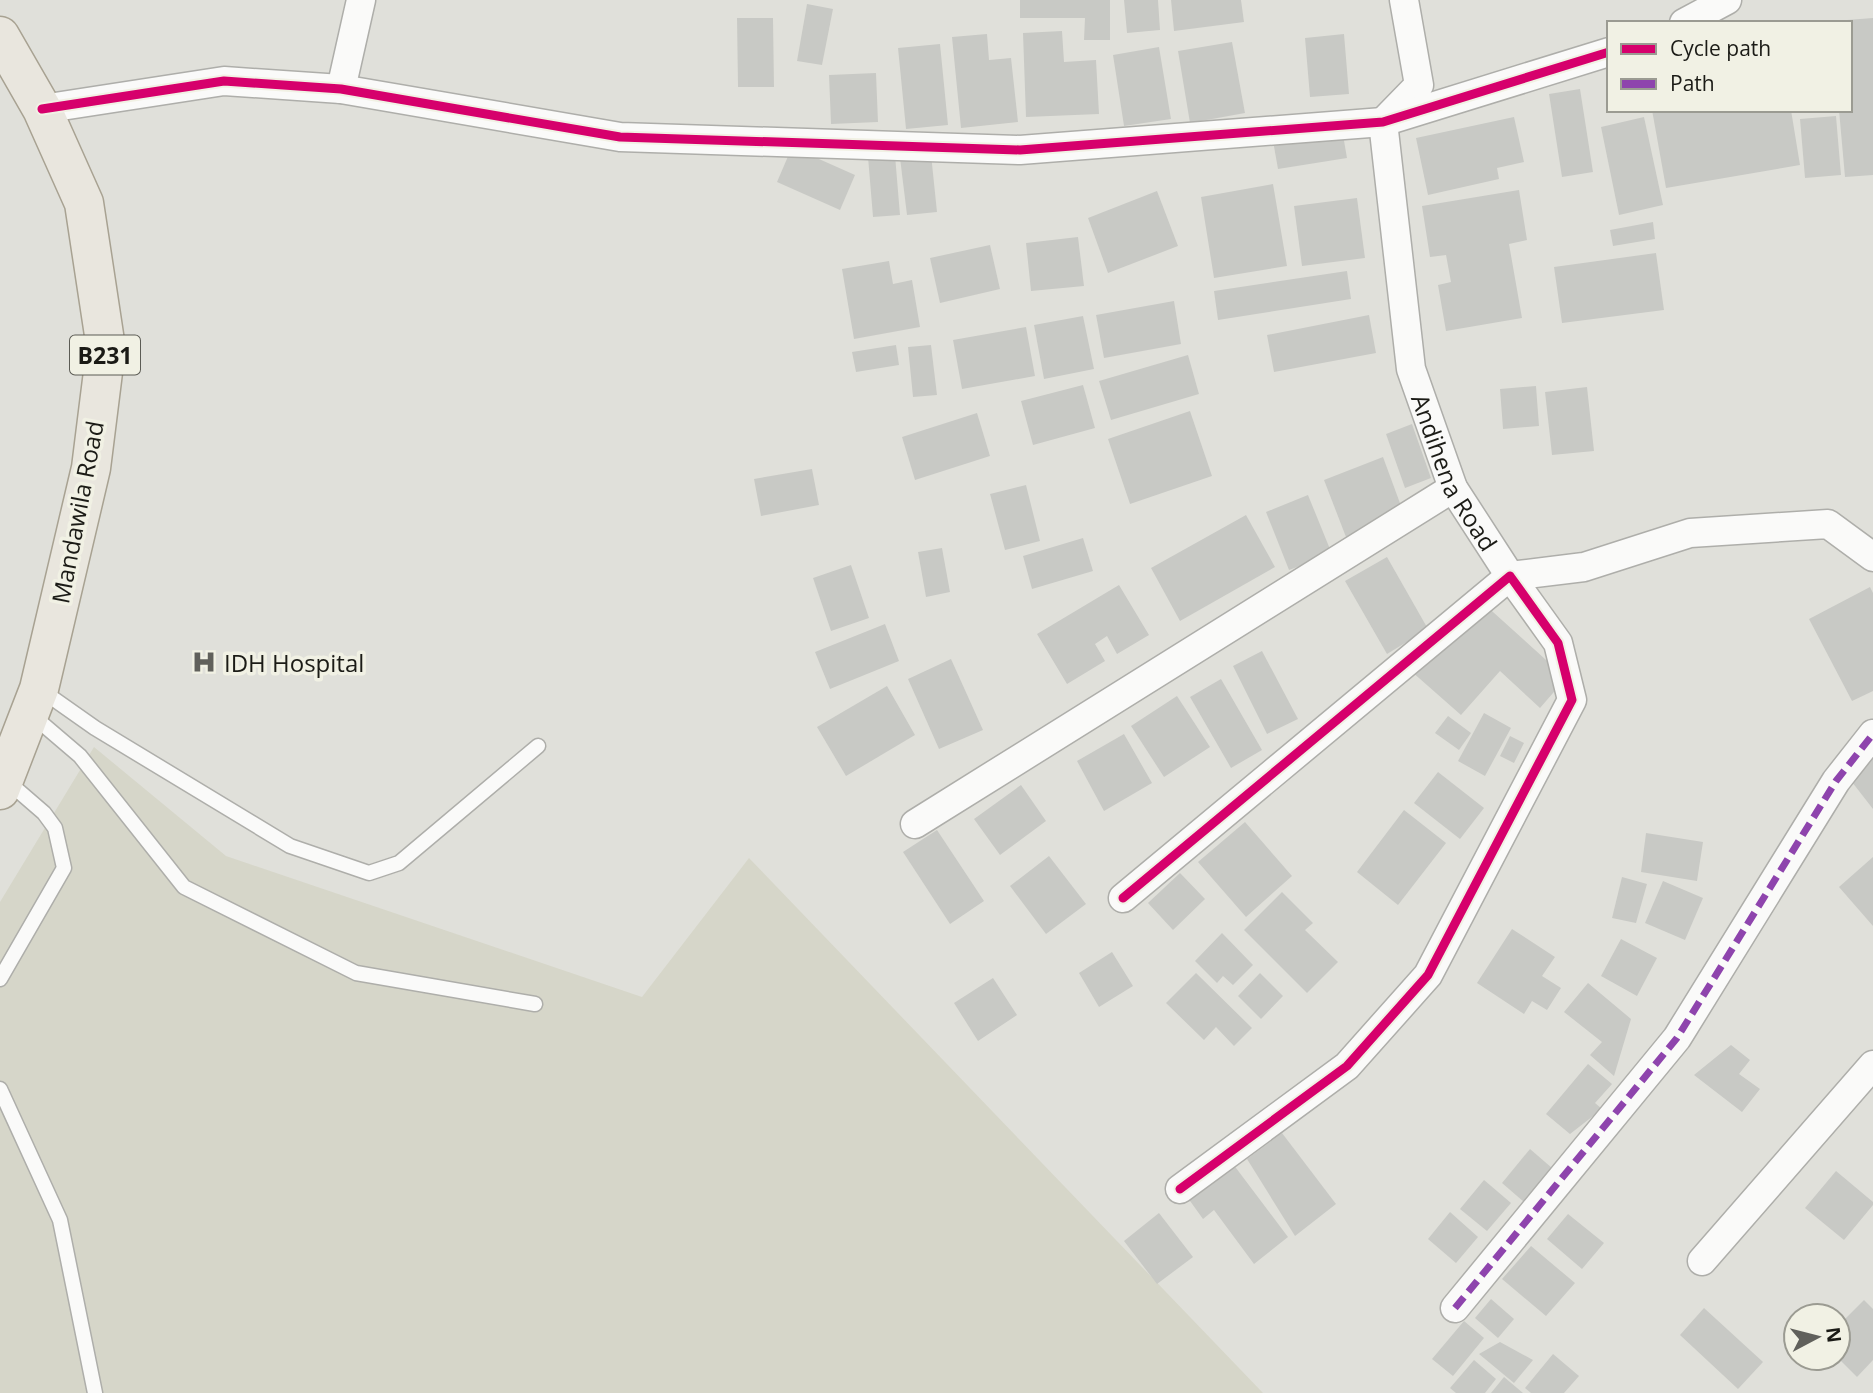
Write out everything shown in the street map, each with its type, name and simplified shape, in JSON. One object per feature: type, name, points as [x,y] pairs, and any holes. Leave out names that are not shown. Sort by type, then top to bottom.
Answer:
[{"type":"main road","name":"Mandawila Road","points":[[0,36],[42,108],[84,203],[106,348],[91,468],[35,701],[3,785]]},
{"type":"street","points":[[341,89],[361,0]]},
{"type":"street","points":[[1383,122],[1419,85],[1404,0]]},
{"type":"street","points":[[1688,21],[1727,0]]},
{"type":"street","points":[[42,108],[224,81],[341,89],[620,137],[1020,150],[1383,122],[1607,53]]},
{"type":"street","name":"Andihena Road","points":[[1383,122],[1411,369],[1453,488],[1510,576],[1584,567],[1689,533],[1828,524],[1873,557]]},
{"type":"street","points":[[915,824],[1453,488]]},
{"type":"street","points":[[1124,898],[1510,576],[1558,643],[1572,700],[1428,975],[1347,1066],[1180,1189]]},
{"type":"street","points":[[1455,1308],[1677,1038],[1836,781],[1873,734]]},
{"type":"street","points":[[1702,1261],[1873,1065]]},
{"type":"lane","points":[[35,701],[95,728],[290,846],[369,873],[399,863],[538,746]]},
{"type":"lane","points":[[35,701],[184,887],[356,973],[536,1004]]},
{"type":"lane","points":[[0,979],[64,868],[55,828],[44,813],[3,785]]},
{"type":"lane","points":[[0,1090],[60,1220],[96,1393]]},
{"type":"shaded area","points":[[94,747],[226,856],[642,997],[749,858],[1263,1393],[0,1393],[0,902]]},
{"type":"building","points":[[1020,0],[1110,0],[1110,40],[1084,40],[1085,18],[1020,18]]},
{"type":"building","points":[[1124,0],[1158,0],[1160,30],[1127,33]]},
{"type":"building","points":[[1171,0],[1241,0],[1244,22],[1174,31]]},
{"type":"building","points":[[807,4],[833,9],[822,65],[797,61]]},
{"type":"building","points":[[737,18],[773,18],[774,87],[738,87]]},
{"type":"building","points":[[1873,18],[1873,175],[1845,177],[1839,112],[1852,112],[1852,21],[1834,21]]},
{"type":"building","points":[[1062,31],[1064,62],[1096,60],[1099,114],[1026,117],[1023,33]]},
{"type":"building","points":[[987,34],[989,60],[1011,58],[1018,122],[961,128],[952,37]]},
{"type":"building","points":[[1344,34],[1349,94],[1310,97],[1305,38]]},
{"type":"building","points":[[1232,42],[1245,113],[1190,123],[1178,51]]},
{"type":"building","points":[[940,44],[948,125],[906,129],[898,48]]},
{"type":"building","points":[[1159,47],[1171,119],[1124,126],[1113,55]]},
{"type":"building","points":[[876,73],[878,122],[831,124],[829,75]]},
{"type":"building","points":[[1580,89],[1593,172],[1562,177],[1549,94]]},
{"type":"building","points":[[1652,112],[1791,112],[1800,165],[1666,188]]},
{"type":"building","points":[[1836,116],[1841,175],[1805,178],[1800,119]]},
{"type":"building","points":[[1514,117],[1524,162],[1497,168],[1499,179],[1428,195],[1416,138]]},
{"type":"building","points":[[1644,117],[1663,205],[1619,215],[1601,127]]},
{"type":"building","points":[[1342,129],[1347,158],[1278,169],[1273,141]]},
{"type":"building","points":[[792,147],[855,175],[840,210],[777,182]]},
{"type":"building","points":[[931,154],[937,212],[907,215],[900,158]]},
{"type":"building","points":[[895,155],[900,215],[873,217],[868,157]]},
{"type":"building","points":[[1273,184],[1287,266],[1214,278],[1201,197]]},
{"type":"building","points":[[1519,190],[1527,240],[1509,244],[1522,318],[1446,331],[1438,285],[1451,282],[1446,255],[1430,257],[1422,206]]},
{"type":"building","points":[[1157,191],[1178,246],[1108,273],[1088,218]]},
{"type":"building","points":[[1357,198],[1365,258],[1302,266],[1294,206]]},
{"type":"building","points":[[1653,222],[1655,239],[1613,246],[1610,230]]},
{"type":"building","points":[[1078,237],[1084,286],[1031,291],[1026,243]]},
{"type":"building","points":[[990,245],[1000,289],[940,303],[930,258]]},
{"type":"building","points":[[1656,253],[1664,310],[1562,323],[1554,267]]},
{"type":"building","points":[[889,261],[893,284],[912,280],[920,327],[854,339],[842,269]]},
{"type":"building","points":[[1347,271],[1351,299],[1218,320],[1214,291]]},
{"type":"building","points":[[1174,301],[1181,344],[1104,358],[1096,315]]},
{"type":"building","points":[[1369,315],[1376,353],[1274,372],[1267,335]]},
{"type":"building","points":[[1083,316],[1094,369],[1044,379],[1034,325]]},
{"type":"building","points":[[1026,327],[1035,376],[962,389],[953,340]]},
{"type":"building","points":[[896,345],[899,365],[856,372],[852,352]]},
{"type":"building","points":[[931,345],[937,395],[913,397],[908,347]]},
{"type":"building","points":[[1188,355],[1199,394],[1111,420],[1099,381]]},
{"type":"building","points":[[1083,385],[1095,428],[1033,445],[1021,401]]},
{"type":"building","points":[[1536,386],[1539,426],[1503,429],[1500,389]]},
{"type":"building","points":[[1587,387],[1594,451],[1552,455],[1545,392]]},
{"type":"building","points":[[1190,411],[1212,476],[1130,504],[1108,439]]},
{"type":"building","points":[[977,413],[990,456],[915,480],[902,437]]},
{"type":"building","points":[[1412,424],[1431,478],[1405,488],[1386,434]]},
{"type":"building","points":[[1383,457],[1404,514],[1346,537],[1324,480]]},
{"type":"building","points":[[812,469],[819,505],[761,516],[754,479]]},
{"type":"building","points":[[1026,485],[1040,541],[1005,550],[990,494]]},
{"type":"building","points":[[1308,495],[1332,554],[1289,570],[1266,512]]},
{"type":"building","points":[[1246,515],[1275,567],[1180,621],[1151,568]]},
{"type":"building","points":[[1083,538],[1093,571],[1032,589],[1023,556]]},
{"type":"building","points":[[942,548],[950,592],[926,597],[918,552]]},
{"type":"building","points":[[1387,557],[1428,629],[1387,654],[1345,581]]},
{"type":"building","points":[[851,565],[869,618],[831,631],[813,578]]},
{"type":"building","points":[[1119,585],[1149,635],[1117,654],[1107,636],[1095,644],[1105,661],[1067,684],[1037,634]]},
{"type":"building","points":[[1870,587],[1873,593],[1873,691],[1852,701],[1809,619]]},
{"type":"building","points":[[1483,603],[1566,678],[1540,708],[1500,671],[1461,715],[1411,671]]},
{"type":"building","points":[[885,624],[899,661],[830,689],[815,652]]},
{"type":"building","points":[[1262,651],[1298,719],[1267,734],[1233,666]]},
{"type":"building","points":[[951,659],[983,730],[939,749],[908,679]]},
{"type":"building","points":[[1221,679],[1262,750],[1231,768],[1190,697]]},
{"type":"building","points":[[887,686],[915,735],[846,776],[817,727]]},
{"type":"building","points":[[1177,696],[1210,747],[1164,777],[1131,726]]},
{"type":"building","points":[[1484,713],[1511,728],[1485,776],[1458,761]]},
{"type":"building","points":[[1448,716],[1471,733],[1459,750],[1435,733]]},
{"type":"building","points":[[1124,734],[1152,783],[1104,811],[1077,761]]},
{"type":"building","points":[[1510,736],[1524,743],[1514,763],[1500,756]]},
{"type":"building","points":[[1873,751],[1873,809],[1845,773]]},
{"type":"building","points":[[1438,772],[1484,808],[1460,839],[1414,803]]},
{"type":"building","points":[[1021,785],[1046,821],[1000,855],[974,819]]},
{"type":"building","points":[[1404,810],[1446,843],[1398,905],[1357,872]]},
{"type":"building","points":[[1245,822],[1292,876],[1246,917],[1198,862]]},
{"type":"building","points":[[937,830],[984,901],[950,924],[903,852]]},
{"type":"building","points":[[1646,833],[1703,842],[1697,881],[1641,872]]},
{"type":"building","points":[[1049,856],[1086,904],[1046,934],[1010,886]]},
{"type":"building","points":[[1873,857],[1873,926],[1839,887]]},
{"type":"building","points":[[1180,873],[1205,899],[1173,930],[1148,903]]},
{"type":"building","points":[[1622,877],[1647,884],[1636,923],[1612,918]]},
{"type":"building","points":[[1663,881],[1703,898],[1685,940],[1645,923]]},
{"type":"building","points":[[1282,892],[1313,923],[1305,930],[1338,962],[1307,993],[1244,930]]},
{"type":"building","points":[[1512,929],[1555,957],[1542,976],[1561,988],[1547,1010],[1532,1001],[1524,1014],[1477,983]]},
{"type":"building","points":[[1222,933],[1253,965],[1233,985],[1223,976],[1217,983],[1195,961]]},
{"type":"building","points":[[1621,939],[1657,958],[1637,996],[1601,976]]},
{"type":"building","points":[[1112,952],[1133,986],[1099,1007],[1079,973]]},
{"type":"building","points":[[1196,973],[1252,1028],[1234,1046],[1216,1027],[1204,1040],[1166,1003]]},
{"type":"building","points":[[1260,973],[1283,996],[1261,1019],[1238,996]]},
{"type":"building","points":[[993,978],[1017,1015],[978,1041],[954,1003]]},
{"type":"building","points":[[1588,983],[1631,1019],[1614,1076],[1590,1055],[1602,1042],[1564,1012]]},
{"type":"building","points":[[1731,1045],[1750,1060],[1739,1074],[1760,1089],[1742,1112],[1694,1075]]},
{"type":"building","points":[[1588,1064],[1612,1084],[1595,1103],[1602,1109],[1570,1134],[1546,1114]]},
{"type":"building","points":[[1282,1133],[1336,1204],[1295,1236],[1247,1159]]},
{"type":"building","points":[[1530,1149],[1552,1168],[1524,1202],[1502,1183]]},
{"type":"building","points":[[1230,1160],[1288,1237],[1254,1264],[1214,1210],[1203,1219],[1185,1194]]},
{"type":"building","points":[[1836,1171],[1873,1202],[1844,1240],[1805,1208]]},
{"type":"building","points":[[1484,1180],[1511,1203],[1487,1231],[1460,1209]]},
{"type":"building","points":[[1450,1212],[1478,1237],[1456,1263],[1428,1239]]},
{"type":"building","points":[[1159,1213],[1193,1257],[1157,1284],[1124,1241]]},
{"type":"building","points":[[1568,1214],[1604,1243],[1582,1269],[1547,1239]]},
{"type":"building","points":[[1531,1246],[1575,1283],[1546,1316],[1502,1279]]},
{"type":"building","points":[[1491,1299],[1514,1319],[1498,1338],[1475,1318]]},
{"type":"building","points":[[1864,1300],[1873,1309],[1873,1360],[1857,1377],[1852,1372],[1852,1312]]},
{"type":"building","points":[[1704,1308],[1763,1362],[1738,1389],[1680,1335]]},
{"type":"building","points":[[1464,1321],[1484,1338],[1453,1376],[1432,1359]]},
{"type":"building","points":[[1500,1342],[1533,1360],[1514,1383],[1479,1354]]},
{"type":"building","points":[[1553,1354],[1579,1376],[1564,1393],[1531,1393],[1525,1388]]},
{"type":"building","points":[[1474,1360],[1496,1379],[1485,1393],[1456,1393],[1450,1388]]},
{"type":"building","points":[[1504,1377],[1523,1393],[1491,1393]]},
{"type":"marked path","points":[[1455,1308],[1677,1038],[1836,781],[1873,734]]},
{"type":"cycle path","points":[[42,109],[224,81],[341,89],[620,137],[1020,150],[1383,122],[1607,53]]},
{"type":"cycle path","points":[[1123,898],[1510,576],[1558,643],[1572,700],[1428,975],[1347,1066],[1180,1189]]},
{"type":"place","name":"IDH Hospital","points":[[204,662]]}]
